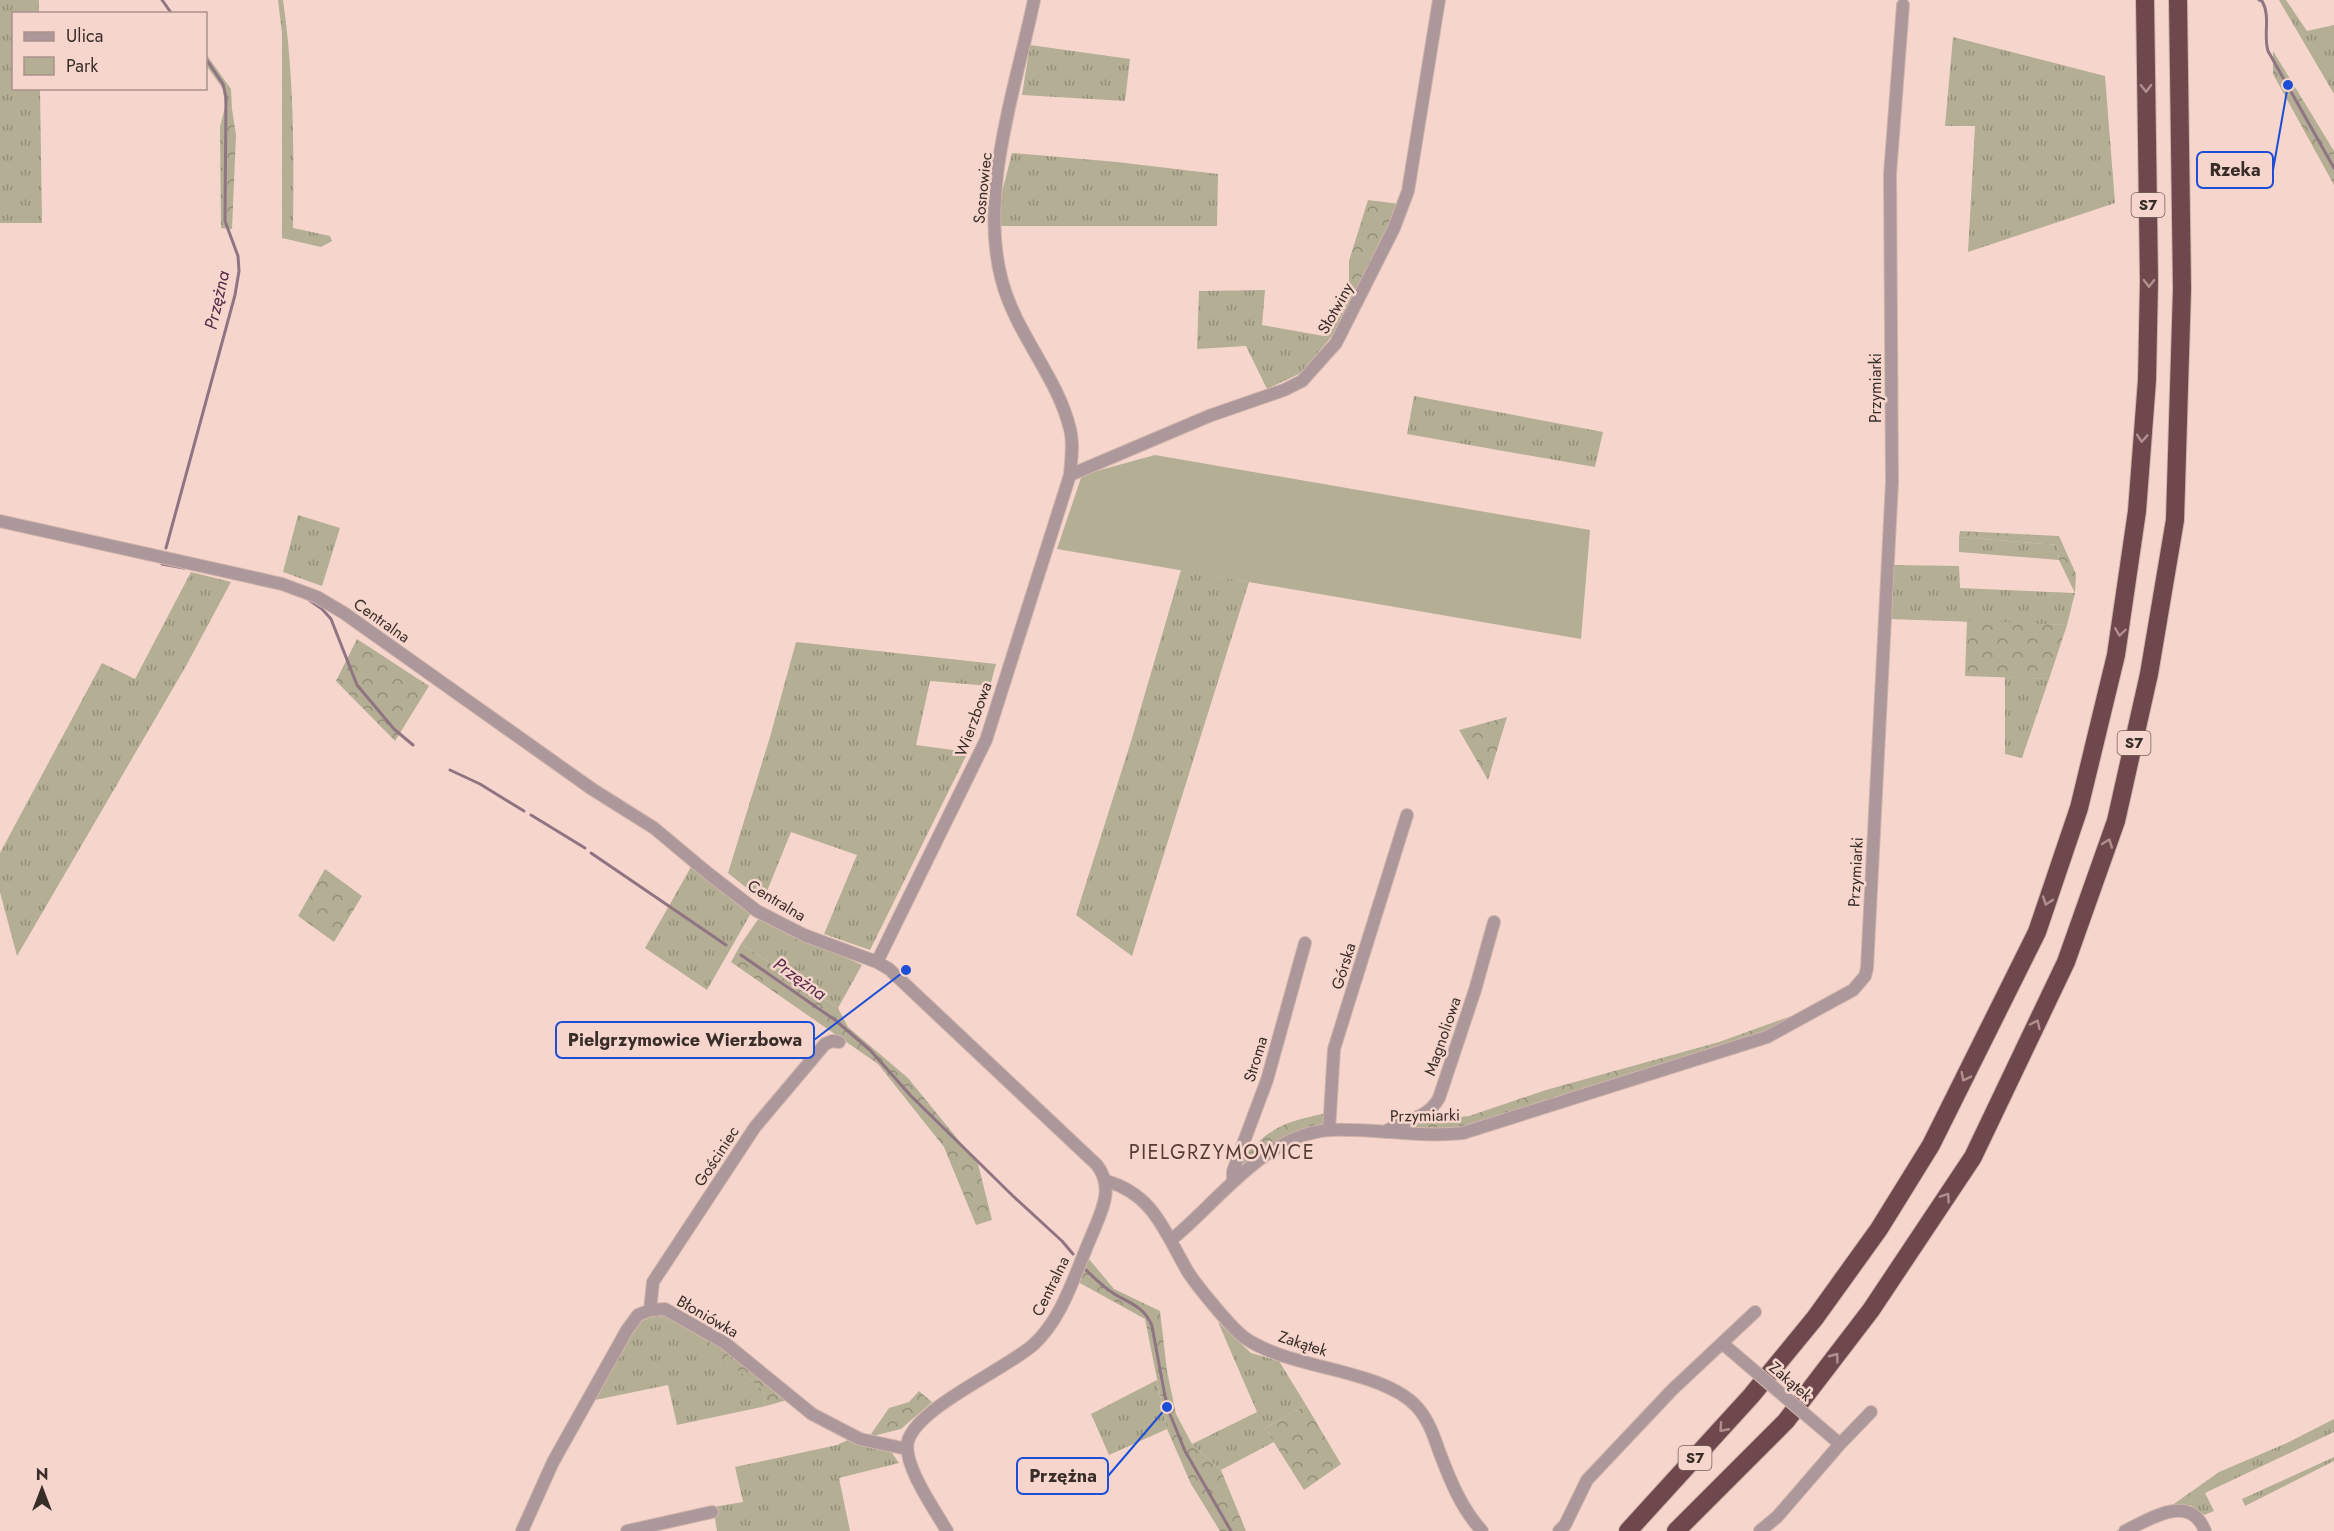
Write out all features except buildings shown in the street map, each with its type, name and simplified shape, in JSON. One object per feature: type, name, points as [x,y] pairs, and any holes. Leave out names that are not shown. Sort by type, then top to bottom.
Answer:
[{"type":"highway","name":"S7","points":[[1628,1531],[1751,1396],[1815,1318],[1885,1220],[1931,1145],[2037,932],[2075,819],[2116,655],[2137,512],[2146,380],[2149,281],[2145,0]]},
{"type":"highway","name":"S7","points":[[1676,1531],[1786,1421],[1871,1310],[1973,1157],[2066,962],[2116,821],[2149,675],[2175,520],[2182,290],[2178,0]]},
{"type":"street","name":"Sosnowiec","points":[[1034,0],[1004,137],[992,225],[1002,282],[1014,313],[1058,395],[1068,422],[1072,440],[1070,475]]},
{"type":"street","name":"Słotwiny","points":[[1070,475],[1209,416],[1284,390],[1302,381],[1336,343],[1394,228],[1408,191],[1439,0]]},
{"type":"street","name":"Przymiarki","points":[[1171,1240],[1233,1182],[1283,1143],[1311,1133],[1329,1130],[1437,1134],[1462,1132],[1767,1037],[1853,990],[1864,976],[1867,968],[1892,482],[1890,174],[1904,5]]},
{"type":"street","name":"Wierzbowa","points":[[877,962],[986,740],[1070,475]]},
{"type":"street","name":"Centralna","points":[[0,521],[282,584],[317,597],[344,613],[592,789],[654,828],[757,911],[804,935],[877,962],[900,977],[1097,1165],[1106,1181],[1106,1200],[1063,1301],[1046,1331],[1032,1346],[937,1408],[914,1429],[908,1440],[907,1449]]},
{"type":"street","name":"Górska","points":[[1329,1130],[1334,1049],[1407,815]]},
{"type":"street","name":"Magnoliowa","points":[[1385,1132],[1395,1125],[1428,1113],[1434,1107],[1475,990],[1494,922]]},
{"type":"street","name":"Stroma","points":[[1233,1182],[1233,1171],[1267,1080],[1305,943]]},
{"type":"street","name":"Gościniec","points":[[650,1310],[653,1282],[755,1127],[819,1050],[832,1041],[839,1042]]},
{"type":"street","name":"Zakątek","points":[[1106,1181],[1129,1189],[1145,1203],[1171,1240],[1189,1274],[1244,1337],[1283,1356],[1382,1385],[1404,1396],[1418,1407],[1431,1430],[1458,1499],[1482,1531]]},
{"type":"street","name":"Błoniówka","points":[[522,1531],[553,1462],[631,1323],[638,1315],[650,1310],[664,1309],[725,1343],[812,1414],[860,1439],[907,1449]]},
{"type":"street","points":[[1560,1531],[1587,1480],[1672,1390],[1755,1312]]},
{"type":"street","name":"Zakątek","points":[[1722,1343],[1840,1444]]},
{"type":"street","points":[[1761,1531],[1777,1517],[1871,1412]]},
{"type":"street","points":[[907,1449],[913,1470],[947,1531]]},
{"type":"street","points":[[2126,1531],[2172,1510],[2188,1512],[2198,1517],[2205,1531]]},
{"type":"street","points":[[627,1531],[712,1512]]},
{"type":"green space","points":[[0,0],[39,0],[39,12],[12,12],[12,90],[40,90],[42,223],[0,223]]},
{"type":"green space","points":[[278,0],[283,0],[291,85],[293,228],[330,236],[332,241],[321,247],[282,238],[282,33]]},
{"type":"green space","points":[[2279,0],[2286,0],[2307,31],[2334,25],[2334,94]]},
{"type":"green space","points":[[1953,37],[2105,76],[2115,203],[1968,252],[1975,126],[1945,126]]},
{"type":"green space","points":[[1030,45],[1130,59],[1125,101],[1022,95]]},
{"type":"green space","points":[[2273,51],[2334,151],[2334,185],[2273,74]]},
{"type":"green space","points":[[207,55],[231,89],[232,109],[225,107],[223,89],[207,66]]},
{"type":"green space","points":[[225,107],[232,109],[236,135],[232,229],[221,228],[220,127]]},
{"type":"green space","points":[[1012,153],[1218,174],[1217,226],[1000,226],[1001,196]]},
{"type":"green space","points":[[1368,200],[1400,204],[1353,304],[1344,301],[1349,284],[1349,261]]},
{"type":"green space","points":[[1265,290],[1262,325],[1324,336],[1344,301],[1353,304],[1331,337],[1301,373],[1267,389],[1246,346],[1197,349],[1199,291]]},
{"type":"green space","points":[[1414,396],[1603,432],[1595,467],[1407,434]]},
{"type":"green space","points":[[1155,455],[1590,530],[1581,639],[1057,549],[1082,475]]},
{"type":"green space","points":[[298,515],[340,528],[322,586],[283,572]]},
{"type":"green space","points":[[1960,531],[2059,536],[2076,574],[2075,593],[2059,560],[2057,545],[1959,537]]},
{"type":"green space","points":[[1959,537],[2057,545],[2059,560],[1959,552]]},
{"type":"green space","points":[[1893,565],[1959,566],[1960,588],[2075,593],[2067,625],[1889,619]]},
{"type":"green space","points":[[1181,570],[1249,582],[1132,956],[1076,915],[1132,738]]},
{"type":"green space","points":[[191,572],[231,582],[186,666],[17,956],[0,892],[0,853],[102,663],[135,679]]},
{"type":"green space","points":[[1967,620],[2067,625],[2049,679],[1965,676]]},
{"type":"green space","points":[[357,639],[429,686],[395,741],[336,681]]},
{"type":"green space","points":[[796,642],[996,664],[990,686],[930,681],[916,745],[968,752],[870,950],[824,934],[857,855],[791,832],[763,901],[728,873],[770,737]]},
{"type":"green space","points":[[2005,677],[2049,679],[2022,758],[2005,754]]},
{"type":"green space","points":[[1507,717],[1488,780],[1459,730]]},
{"type":"green space","points":[[691,867],[751,913],[707,990],[645,948]]},
{"type":"green space","points":[[325,869],[362,896],[334,942],[298,916]]},
{"type":"green space","points":[[759,918],[862,965],[838,1008],[741,944]]},
{"type":"green space","points":[[741,944],[838,1008],[848,1027],[908,1078],[978,1164],[992,1220],[976,1225],[944,1147],[878,1064],[731,962]]},
{"type":"green space","points":[[1808,1010],[1760,1036],[1462,1128],[1394,1129],[1426,1120],[1469,1116],[1546,1090],[1719,1042]]},
{"type":"green space","points":[[1325,1113],[1324,1127],[1239,1171],[1247,1153],[1273,1131],[1288,1123]]},
{"type":"green space","points":[[1089,1259],[1114,1289],[1160,1311],[1167,1371],[1176,1414],[1192,1444],[1221,1470],[1246,1531],[1220,1531],[1191,1484],[1167,1429],[1145,1319],[1078,1282]]},
{"type":"green space","points":[[661,1312],[716,1342],[787,1400],[766,1406],[763,1390],[680,1326],[659,1317],[639,1321],[647,1314]]},
{"type":"green space","points":[[659,1317],[681,1326],[763,1390],[766,1406],[677,1425],[668,1385],[595,1400],[639,1321]]},
{"type":"green space","points":[[1218,1322],[1251,1353],[1279,1361],[1306,1405],[1265,1428],[1274,1442],[1221,1470],[1192,1444],[1257,1412]]},
{"type":"green space","points":[[1157,1380],[1167,1429],[1109,1455],[1091,1414]]},
{"type":"green space","points":[[919,1391],[932,1402],[901,1429],[869,1437],[889,1408],[909,1402]]},
{"type":"green space","points":[[1306,1405],[1341,1464],[1304,1490],[1265,1428]]},
{"type":"green space","points":[[2334,1419],[2334,1432],[2205,1493],[2214,1511],[2204,1515],[2190,1505],[2171,1506],[2219,1472],[2287,1443]]},
{"type":"green space","points":[[852,1438],[892,1453],[899,1463],[839,1478],[850,1531],[717,1531],[713,1507],[743,1502],[735,1467],[837,1445]]},
{"type":"green space","points":[[2334,1457],[2334,1461],[2245,1506],[2242,1499]]},
{"type":"green space","points":[[2171,1506],[2137,1531],[2116,1531]]},
{"type":"waterway","name":"Przężna","points":[[162,0],[171,12]]},
{"type":"waterway","points":[[2259,0],[2265,7],[2268,51],[2334,168]]},
{"type":"waterway","name":"Przężna","points":[[166,548],[235,295],[239,271],[238,256],[225,221],[226,97],[223,84],[207,60]]},
{"type":"waterway","name":"Przężna","points":[[162,564],[184,568]]},
{"type":"waterway","name":"Przężna","points":[[309,600],[331,619],[357,685],[394,729],[413,745]]},
{"type":"waterway","name":"Przężna","points":[[450,770],[480,784],[524,811]]},
{"type":"waterway","name":"Przężna","points":[[531,815],[585,848]]},
{"type":"waterway","name":"Przężna","points":[[591,853],[726,945]]},
{"type":"waterway","name":"Przężna","points":[[741,955],[835,1020],[870,1050],[911,1096],[1073,1254]]},
{"type":"waterway","name":"Przężna","points":[[1086,1270],[1108,1290],[1137,1307],[1149,1320],[1167,1407],[1185,1451],[1231,1531]]},
{"type":"place","name":"Rzeka","points":[[2288,85]]},
{"type":"place","name":"Pielgrzymowice Wierzbowa","points":[[906,970]]},
{"type":"place","name":"Przężna","points":[[1167,1407]]},
{"type":"district","name":"PIELGRZYMOWICE","points":[[1222,1152]]}]
